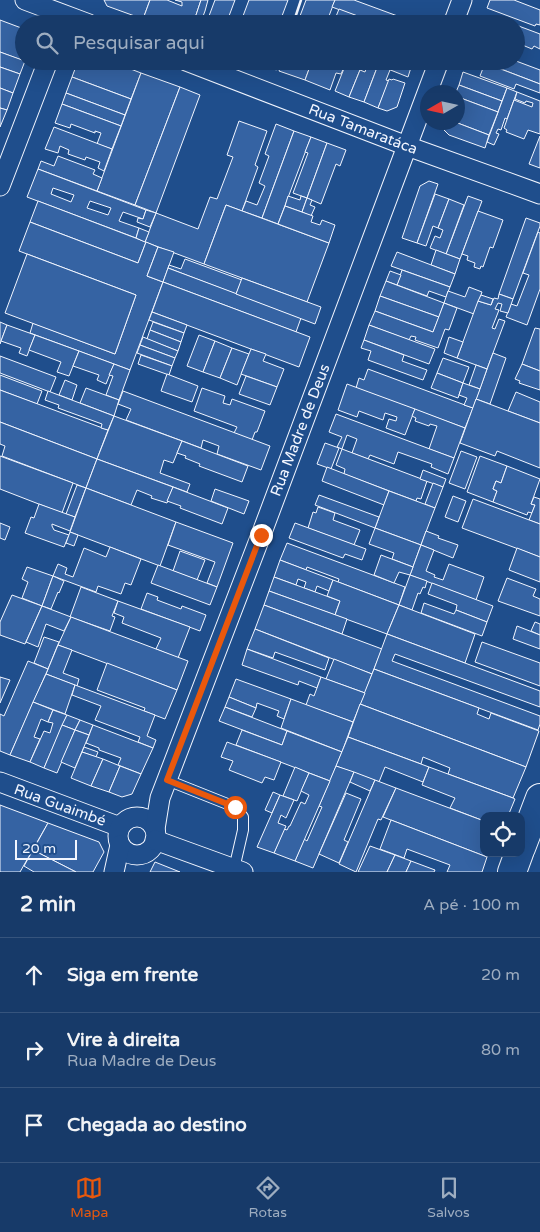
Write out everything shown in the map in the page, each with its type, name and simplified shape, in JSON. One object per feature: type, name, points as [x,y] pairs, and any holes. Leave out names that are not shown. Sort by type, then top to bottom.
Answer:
[{"type":"main road","points":[[525,837],[540,798]]},
{"type":"main road","points":[[512,872],[518,857]]},
{"type":"street","points":[[25,0],[66,13]]},
{"type":"street","points":[[456,15],[462,0]]},
{"type":"street","points":[[0,186],[45,70]]},
{"type":"street","name":"Rua Tamaratáca","points":[[209,70],[406,146],[540,194]]},
{"type":"street","name":"Rua Madre de Deus","points":[[155,835],[160,798],[265,525],[436,70]]},
{"type":"street","name":"Rua Guaimbé","points":[[0,782],[126,836],[137,816],[142,817],[148,820],[155,835]]},
{"type":"street","points":[[114,872],[126,836],[160,798]]},
{"type":"street","points":[[126,836],[146,853],[153,846],[155,835],[239,871]]},
{"type":"street","points":[[120,872],[126,864],[126,836]]},
{"type":"lane","points":[[167,780],[235,807],[242,817],[244,830],[239,871]]},
{"type":"building","points":[[104,0],[150,0],[144,15],[132,15],[107,6]]},
{"type":"building","points":[[150,0],[167,0],[182,6],[182,2],[175,0],[201,0],[196,15],[144,15]]},
{"type":"building","points":[[201,0],[208,0],[203,15],[196,15]]},
{"type":"building","points":[[215,0],[235,0],[229,15],[209,15]]},
{"type":"building","points":[[249,0],[288,0],[282,15],[243,15]]},
{"type":"building","points":[[306,0],[335,0],[329,15],[300,15]]},
{"type":"building","points":[[335,0],[354,0],[395,15],[354,15],[332,7]]},
{"type":"building","points":[[490,0],[514,0],[540,10],[540,25],[536,24],[535,26],[525,22],[525,15],[506,15],[487,8]]},
{"type":"building","points":[[339,9],[355,15],[337,15]]},
{"type":"building","points":[[0,20],[15,26],[15,58],[0,52]]},
{"type":"building","points":[[525,28],[540,34],[540,49],[534,46],[532,49],[525,46]]},
{"type":"building","points":[[0,52],[15,57],[15,70],[22,70],[20,74],[0,67]]},
{"type":"building","points":[[525,64],[540,70],[540,84],[503,70],[525,70]]},
{"type":"building","points":[[0,67],[20,74],[13,93],[0,88]]},
{"type":"building","points":[[75,70],[133,70],[141,73],[131,99],[72,77]]},
{"type":"building","points":[[279,70],[309,70],[305,80]]},
{"type":"building","points":[[309,70],[343,70],[341,74],[336,73],[330,90],[305,80]]},
{"type":"building","points":[[343,70],[360,70],[349,97],[335,91]]},
{"type":"building","points":[[360,70],[365,72],[366,70],[376,70],[364,102],[349,97]]},
{"type":"building","points":[[376,70],[390,70],[386,80],[389,81],[378,108],[364,102]]},
{"type":"building","points":[[390,70],[410,70],[408,77]]},
{"type":"building","points":[[482,70],[503,70],[540,84],[540,93],[516,84],[514,89],[480,76]]},
{"type":"building","points":[[463,72],[507,88],[502,101],[465,87],[465,85],[459,85]]},
{"type":"building","points":[[141,73],[180,87],[135,205],[97,191]]},
{"type":"building","points":[[72,77],[131,99],[125,115],[66,93]]},
{"type":"building","points":[[389,79],[405,83],[397,107],[387,111],[378,108]]},
{"type":"building","points":[[180,87],[200,95],[156,213],[135,205]]},
{"type":"building","points":[[465,87],[502,101],[498,112],[465,100]]},
{"type":"building","points":[[0,88],[13,93],[7,110],[0,108]]},
{"type":"building","points":[[507,88],[517,92],[507,119],[505,118],[501,130],[498,129],[496,133],[499,134],[494,145],[487,142]]},
{"type":"building","points":[[517,92],[540,101],[540,134],[528,130],[524,139],[506,132],[507,130],[504,128],[514,100],[532,107],[533,103],[526,101],[525,103],[515,99]]},
{"type":"building","points":[[66,93],[125,115],[121,126],[62,104]]},
{"type":"building","points":[[465,100],[498,112],[489,135],[465,126]]},
{"type":"building","points":[[62,104],[121,126],[112,149],[97,144],[101,133],[95,131],[95,133],[71,124],[70,128],[55,123]]},
{"type":"building","points":[[0,108],[7,110],[0,127]]},
{"type":"building","points":[[239,121],[267,131],[255,165],[258,167],[242,211],[226,205],[204,264],[145,242],[156,213],[198,229],[210,197],[217,199],[233,157],[227,155]]},
{"type":"building","points":[[276,124],[294,131],[262,218],[242,211],[246,201],[257,205],[265,186],[259,183],[269,156],[265,154]]},
{"type":"building","points":[[465,126],[489,135],[485,148],[449,135],[444,130],[465,130]]},
{"type":"building","points":[[54,127],[112,149],[104,171],[98,168],[100,162],[86,157],[85,160],[68,154],[69,150],[60,146],[58,153],[45,149]]},
{"type":"building","points":[[294,131],[311,137],[278,224],[262,218]]},
{"type":"building","points":[[540,136],[540,168],[529,164]]},
{"type":"building","points":[[311,137],[327,143],[307,198],[293,193],[308,153],[305,152]]},
{"type":"building","points":[[327,143],[346,150],[340,166],[336,164],[321,204],[307,198]]},
{"type":"building","points":[[58,156],[95,170],[93,174],[102,178],[97,191],[38,169],[41,161],[54,166]]},
{"type":"building","points":[[38,169],[146,210],[143,219],[123,212],[119,221],[139,228],[136,238],[27,197]],"holes":[[[53,188],[74,195],[71,202],[51,194]],[[90,201],[111,208],[108,215],[87,208]]]},
{"type":"building","points":[[429,181],[438,184],[417,243],[402,238],[420,186]]},
{"type":"building","points":[[435,194],[449,199],[438,228],[433,226],[426,246],[417,243]]},
{"type":"building","points":[[288,196],[300,200],[301,196],[307,198],[302,212],[285,206]]},
{"type":"building","points":[[468,196],[482,201],[460,259],[446,254]]},
{"type":"building","points":[[307,198],[312,200],[310,205],[315,207],[311,216],[302,212]]},
{"type":"building","points":[[449,199],[464,205],[446,254],[430,248],[435,236],[440,238],[443,230],[438,228]]},
{"type":"building","points":[[38,201],[146,242],[138,263],[30,222]]},
{"type":"building","points":[[226,205],[329,243],[307,302],[204,264]]},
{"type":"building","points":[[285,206],[313,216],[311,222],[320,225],[322,220],[335,225],[329,243],[278,224]]},
{"type":"building","points":[[146,210],[156,213],[150,227],[137,222],[138,218],[143,219]]},
{"type":"building","points":[[478,211],[503,220],[493,248],[490,247],[483,267],[481,266],[480,269],[474,267],[475,263],[467,260],[468,256],[462,254]]},
{"type":"building","points":[[526,218],[540,223],[540,226],[513,299],[499,294]]},
{"type":"building","points":[[30,222],[138,263],[146,242],[158,247],[147,276],[163,282],[130,370],[30,333],[33,323],[115,354],[136,295],[19,251]]},
{"type":"building","points":[[139,228],[149,232],[145,242],[136,238]]},
{"type":"building","points":[[538,232],[540,233],[540,289],[527,325],[506,317],[511,304],[517,306],[529,275],[523,273]]},
{"type":"building","points":[[158,247],[174,252],[163,282],[147,276]]},
{"type":"building","points":[[436,250],[460,259],[455,274],[431,265]]},
{"type":"building","points":[[397,252],[455,274],[450,287],[391,266]]},
{"type":"building","points":[[27,254],[136,295],[115,354],[5,313]]},
{"type":"building","points":[[185,259],[242,280],[236,294],[168,268],[169,265],[181,269]]},
{"type":"building","points":[[168,268],[301,318],[296,332],[163,282]]},
{"type":"building","points":[[402,270],[450,287],[446,297],[429,291],[427,296],[397,285]]},
{"type":"building","points":[[390,271],[401,275],[397,285],[386,281]]},
{"type":"building","points":[[242,278],[321,307],[315,324],[236,294]]},
{"type":"building","points":[[386,281],[444,303],[439,317],[380,296]]},
{"type":"building","points":[[163,282],[310,337],[299,367],[152,312]]},
{"type":"building","points":[[469,287],[482,292],[474,314],[444,303],[448,291],[465,297]]},
{"type":"building","points":[[499,294],[513,299],[508,313],[500,311],[502,304],[498,303],[495,309],[499,310],[492,328],[495,329],[499,319],[505,321],[487,369],[457,358],[478,301],[491,305],[494,298],[498,299]]},
{"type":"building","points":[[481,295],[493,299],[491,305],[478,301]]},
{"type":"building","points":[[380,296],[439,317],[433,332],[375,311]]},
{"type":"building","points":[[444,303],[457,308],[449,330],[445,329],[438,348],[415,340],[416,337],[411,336],[409,340],[369,325],[375,311],[433,332]]},
{"type":"building","points":[[152,312],[187,325],[184,333],[149,320]]},
{"type":"building","points":[[0,322],[7,325],[0,344]]},
{"type":"building","points":[[153,322],[184,333],[181,342],[150,330]]},
{"type":"building","points":[[7,325],[35,335],[27,356],[19,353],[21,348],[1,341]]},
{"type":"building","points":[[369,325],[435,349],[429,364],[364,340]]},
{"type":"building","points":[[535,328],[540,329],[540,371],[522,364]]},
{"type":"building","points":[[150,330],[181,342],[178,351],[147,339]]},
{"type":"building","points":[[35,335],[79,351],[69,376],[57,372],[61,362],[29,350]]},
{"type":"building","points":[[199,335],[215,341],[203,372],[187,366]]},
{"type":"building","points":[[143,337],[178,351],[175,358],[140,345]]},
{"type":"building","points":[[449,337],[463,342],[457,358],[444,353]]},
{"type":"building","points":[[364,340],[404,355],[402,361],[427,370],[423,380],[368,360],[371,351],[361,348]]},
{"type":"building","points":[[215,341],[232,348],[220,378],[203,372]]},
{"type":"building","points":[[140,345],[175,358],[172,366],[137,353]]},
{"type":"building","points":[[232,348],[249,354],[237,385],[220,378]]},
{"type":"building","points":[[251,349],[266,354],[263,361],[284,369],[277,387],[241,374]]},
{"type":"building","points":[[79,351],[114,364],[106,384],[97,380],[99,375],[73,366]]},
{"type":"building","points":[[493,353],[506,358],[490,404],[476,399]]},
{"type":"building","points":[[141,355],[172,366],[169,375],[138,364]]},
{"type":"building","points":[[0,356],[56,377],[50,392],[0,373]]},
{"type":"building","points":[[443,358],[469,367],[463,383],[437,373]]},
{"type":"building","points":[[114,364],[130,370],[119,400],[106,395],[113,376],[109,375]]},
{"type":"building","points":[[522,364],[540,371],[540,390],[519,383],[520,381],[515,379]]},
{"type":"building","points":[[476,365],[487,369],[480,389],[469,385]]},
{"type":"building","points":[[368,369],[473,408],[465,428],[356,388],[359,378],[364,380]]},
{"type":"building","points":[[437,373],[463,383],[458,398],[431,388]]},
{"type":"building","points":[[167,374],[198,386],[192,402],[161,391]]},
{"type":"building","points":[[0,375],[42,391],[37,404],[0,390]]},
{"type":"building","points":[[246,376],[277,387],[270,405],[239,394]]},
{"type":"building","points":[[65,380],[77,385],[72,400],[59,395]]},
{"type":"building","points":[[463,383],[480,389],[473,408],[464,405],[467,398],[459,395]]},
{"type":"building","points":[[347,384],[415,409],[405,435],[386,428],[389,419],[396,421],[397,417],[385,413],[383,420],[359,411],[357,417],[338,410]]},
{"type":"building","points":[[86,388],[119,400],[114,416],[80,403]]},
{"type":"building","points":[[202,388],[225,396],[223,403],[230,405],[232,399],[265,411],[252,440],[234,433],[237,427],[194,411]]},
{"type":"building","points":[[0,390],[108,430],[97,459],[0,422]]},
{"type":"building","points":[[48,391],[114,416],[108,430],[101,428],[102,424],[58,408],[59,405],[45,400]]},
{"type":"building","points":[[123,391],[270,446],[261,470],[217,454],[219,446],[203,440],[201,448],[126,420],[131,409],[118,404]]},
{"type":"building","points":[[516,392],[540,402],[540,423],[508,411]]},
{"type":"building","points":[[476,399],[540,423],[540,468],[497,451],[495,456],[460,443]]},
{"type":"building","points":[[415,409],[465,428],[454,458],[429,449],[437,426],[430,424],[429,426],[415,421],[416,418],[412,416]]},
{"type":"building","points":[[336,414],[454,458],[448,474],[431,467],[432,464],[398,452],[394,464],[370,455],[368,459],[352,453],[357,439],[347,435],[342,449],[337,447],[342,437],[329,432]]},
{"type":"building","points":[[114,416],[182,441],[173,463],[164,460],[160,473],[190,484],[187,492],[97,459]]},
{"type":"building","points":[[0,422],[97,459],[86,488],[2,456],[5,446],[0,444]]},
{"type":"building","points":[[182,441],[248,466],[242,482],[199,466],[200,464],[177,453]]},
{"type":"building","points":[[325,443],[339,448],[331,469],[317,464]]},
{"type":"building","points":[[342,449],[427,481],[421,499],[417,498],[416,501],[344,474],[345,469],[336,465]]},
{"type":"building","points":[[461,451],[477,457],[465,489],[449,483]]},
{"type":"building","points":[[0,456],[73,483],[62,513],[0,489]]},
{"type":"building","points":[[480,456],[507,466],[501,483],[496,481],[493,489],[497,491],[493,502],[467,492]]},
{"type":"building","points":[[97,459],[173,487],[167,503],[151,498],[152,496],[137,490],[131,505],[86,488]]},
{"type":"building","points":[[507,466],[540,479],[531,504],[535,505],[532,513],[528,512],[527,515],[493,502],[497,491],[493,489],[496,481],[501,483]]},
{"type":"building","points":[[327,467],[389,491],[384,505],[322,481]]},
{"type":"building","points":[[423,470],[446,479],[443,487],[420,479]]},
{"type":"building","points":[[433,483],[443,487],[435,508],[425,504]]},
{"type":"building","points":[[77,485],[86,488],[75,517],[66,514]]},
{"type":"building","points":[[173,487],[228,508],[222,524],[167,501]]},
{"type":"building","points":[[86,488],[176,522],[160,566],[70,532]]},
{"type":"building","points":[[215,489],[249,501],[244,514],[211,501]]},
{"type":"building","points":[[389,491],[435,508],[421,545],[375,528]]},
{"type":"building","points":[[319,495],[379,517],[375,528],[315,505]]},
{"type":"building","points":[[453,496],[466,501],[458,522],[445,517]]},
{"type":"building","points":[[534,497],[540,499],[540,524],[529,520],[535,505],[531,504]]},
{"type":"building","points":[[473,499],[540,524],[540,557],[462,528]]},
{"type":"building","points":[[39,504],[75,517],[70,531],[52,524],[54,530],[69,535],[64,547],[25,533],[31,517],[34,518]]},
{"type":"building","points":[[318,507],[335,513],[333,520],[360,530],[354,545],[308,528],[313,512],[316,513]]},
{"type":"building","points":[[176,522],[233,543],[217,587],[207,583],[215,562],[168,545]]},
{"type":"building","points":[[0,523],[10,527],[5,540],[0,538]]},
{"type":"building","points":[[295,523],[366,549],[362,560],[345,554],[343,558],[289,538]]},
{"type":"building","points":[[375,528],[421,545],[413,567],[392,559],[394,553],[369,544]]},
{"type":"building","points":[[426,531],[439,536],[438,538],[458,545],[453,558],[421,545]]},
{"type":"building","points":[[70,532],[78,535],[74,546],[66,543]]},
{"type":"building","points":[[287,543],[405,587],[399,605],[338,582],[339,579],[307,567],[306,570],[280,560]]},
{"type":"building","points":[[421,545],[434,550],[426,571],[435,575],[434,577],[443,580],[449,564],[484,577],[476,600],[410,575]]},
{"type":"building","points":[[110,547],[141,559],[131,585],[125,583],[121,594],[98,586],[96,592],[53,576],[58,564],[67,568],[65,574],[73,577],[84,548],[106,557]]},
{"type":"building","points":[[517,548],[540,557],[540,582],[509,570]]},
{"type":"building","points":[[180,551],[205,560],[197,580],[173,571]]},
{"type":"building","points":[[381,555],[413,567],[410,575],[399,572],[394,583],[374,575]]},
{"type":"building","points":[[280,560],[333,580],[329,591],[317,586],[315,592],[304,588],[306,582],[298,579],[296,585],[274,577]]},
{"type":"building","points":[[158,565],[217,587],[210,605],[151,583]]},
{"type":"building","points":[[27,567],[53,576],[42,606],[22,598],[28,582],[22,579]]},
{"type":"building","points":[[410,575],[427,581],[425,588],[423,587],[420,594],[418,593],[412,610],[399,605]]},
{"type":"building","points":[[53,576],[64,581],[51,609],[42,606]]},
{"type":"building","points":[[274,577],[340,601],[335,615],[269,591]]},
{"type":"building","points":[[507,578],[536,589],[533,596],[540,599],[540,616],[498,601]]},
{"type":"building","points":[[333,580],[399,605],[387,634],[335,615],[340,601],[327,596]]},
{"type":"building","points":[[432,583],[493,606],[487,622],[456,610],[457,605],[428,594]]},
{"type":"building","points":[[81,587],[118,601],[112,616],[115,617],[110,631],[70,617]]},
{"type":"building","points":[[269,591],[347,619],[342,634],[264,605]]},
{"type":"building","points":[[147,593],[158,597],[157,600],[181,609],[182,606],[206,615],[200,631],[141,609]]},
{"type":"building","points":[[12,595],[42,606],[25,644],[0,635],[0,622]]},
{"type":"building","points":[[118,601],[190,627],[178,658],[156,649],[161,638],[122,623],[124,617],[114,613]]},
{"type":"building","points":[[424,603],[454,614],[456,610],[487,622],[482,636],[421,613]]},
{"type":"building","points":[[264,605],[382,649],[372,674],[255,629]]},
{"type":"building","points":[[399,605],[475,634],[465,663],[387,634]]},
{"type":"building","points":[[42,606],[71,617],[64,631],[46,624],[38,647],[26,642]]},
{"type":"building","points":[[71,617],[188,661],[177,690],[58,645]]},
{"type":"building","points":[[535,622],[540,624],[540,635],[531,631]]},
{"type":"building","points":[[517,626],[540,635],[540,649],[513,639]]},
{"type":"building","points":[[255,629],[329,658],[325,670],[275,652],[273,658],[247,649]]},
{"type":"building","points":[[387,634],[540,691],[540,707],[395,654],[392,661],[540,716],[538,730],[374,669]]},
{"type":"building","points":[[44,637],[59,642],[48,669],[34,663]]},
{"type":"building","points":[[482,642],[540,663],[540,686],[475,662]]},
{"type":"building","points":[[58,645],[72,650],[63,673],[79,679],[77,686],[46,674]]},
{"type":"building","points":[[247,649],[321,677],[317,688],[299,681],[298,685],[242,665]]},
{"type":"building","points":[[334,659],[372,674],[365,693],[326,679]]},
{"type":"building","points":[[28,661],[48,669],[10,755],[0,751],[0,714],[4,716]]},
{"type":"building","points":[[107,663],[177,690],[165,719],[144,711],[145,708],[97,690]]},
{"type":"building","points":[[374,669],[479,708],[477,714],[489,719],[491,713],[539,731],[526,767],[360,704]]},
{"type":"building","points":[[46,674],[75,685],[65,714],[33,702]]},
{"type":"building","points":[[0,677],[10,680],[0,703]]},
{"type":"building","points":[[321,677],[365,693],[353,722],[306,705],[310,694],[314,696]]},
{"type":"building","points":[[236,679],[291,699],[284,719],[277,716],[279,711],[257,703],[256,708],[229,697]]},
{"type":"building","points":[[75,685],[155,715],[147,736],[156,740],[153,748],[138,742],[140,737],[95,720],[101,706],[72,695]]},
{"type":"building","points":[[229,697],[256,708],[252,717],[225,707]]},
{"type":"building","points":[[291,699],[353,722],[342,752],[281,728]]},
{"type":"building","points":[[33,702],[53,710],[48,722],[41,719],[34,737],[40,739],[30,762],[10,755]]},
{"type":"building","points":[[360,704],[526,767],[513,798],[448,774],[450,768],[423,757],[421,764],[348,737]]},
{"type":"building","points":[[225,707],[287,731],[282,745],[219,721]]},
{"type":"building","points":[[53,710],[67,715],[44,768],[30,762],[44,731],[50,733],[53,723],[48,722]]},
{"type":"building","points":[[67,715],[80,720],[75,730],[62,725]]},
{"type":"building","points":[[80,720],[93,725],[89,735],[75,730]]},
{"type":"building","points":[[62,725],[75,730],[57,773],[44,768]]},
{"type":"building","points":[[93,725],[153,748],[141,774],[118,765],[121,758],[86,743]]},
{"type":"building","points":[[75,730],[89,735],[75,768],[61,762]]},
{"type":"building","points":[[242,730],[282,745],[287,731],[342,752],[330,781],[236,745]]},
{"type":"building","points":[[348,737],[429,767],[423,782],[385,767],[379,782],[336,766]]},
{"type":"building","points":[[227,742],[281,762],[274,780],[265,777],[262,783],[229,770],[233,761],[221,757]]},
{"type":"building","points":[[84,747],[98,752],[96,757],[82,752]]},
{"type":"building","points":[[82,752],[103,759],[91,786],[71,778]]},
{"type":"building","points":[[103,759],[120,766],[109,792],[91,786]]},
{"type":"building","points":[[120,766],[141,774],[132,794],[122,797],[109,792]]},
{"type":"building","points":[[336,766],[354,772],[313,868],[295,861],[304,839],[307,841],[322,807],[319,806]]},
{"type":"building","points":[[295,767],[309,773],[297,801],[283,796]]},
{"type":"building","points":[[429,767],[515,799],[510,812],[480,812],[480,819],[450,808],[455,798],[422,785]]},
{"type":"building","points":[[354,772],[375,780],[370,791],[350,782]]},
{"type":"building","points":[[309,773],[330,781],[295,861],[274,853],[284,829],[287,830],[290,826],[301,802],[305,804],[309,795],[301,791]]},
{"type":"building","points":[[375,780],[396,788],[381,820],[378,819],[356,872],[339,864]]},
{"type":"building","points":[[396,788],[480,820],[480,854],[383,817]]},
{"type":"building","points":[[273,792],[280,795],[272,813],[265,810]]},
{"type":"building","points":[[346,793],[361,799],[344,840],[348,842],[339,863],[319,854]]},
{"type":"building","points":[[280,795],[294,800],[286,818],[281,815],[278,823],[286,826],[274,853],[257,847]]},
{"type":"building","points":[[0,805],[48,823],[20,872],[0,872]]},
{"type":"building","points":[[391,820],[480,854],[480,857],[487,857],[482,872],[447,872],[450,865],[407,849],[404,858],[380,849]]},
{"type":"building","points":[[48,823],[99,842],[104,852],[93,872],[76,872],[33,850]]},
{"type":"building","points":[[370,846],[395,855],[387,872],[358,872]]},
{"type":"building","points":[[33,850],[76,872],[34,872],[24,866]]},
{"type":"building","points":[[395,855],[411,861],[406,872],[387,872]]},
{"type":"building","points":[[411,861],[435,870],[434,872],[406,872]]},
{"type":"building","points":[[155,862],[180,872],[150,872]]},
{"type":"wall","points":[[296,15],[301,0]]},
{"type":"route","points":[[235,807],[167,780],[261,535]]}]
